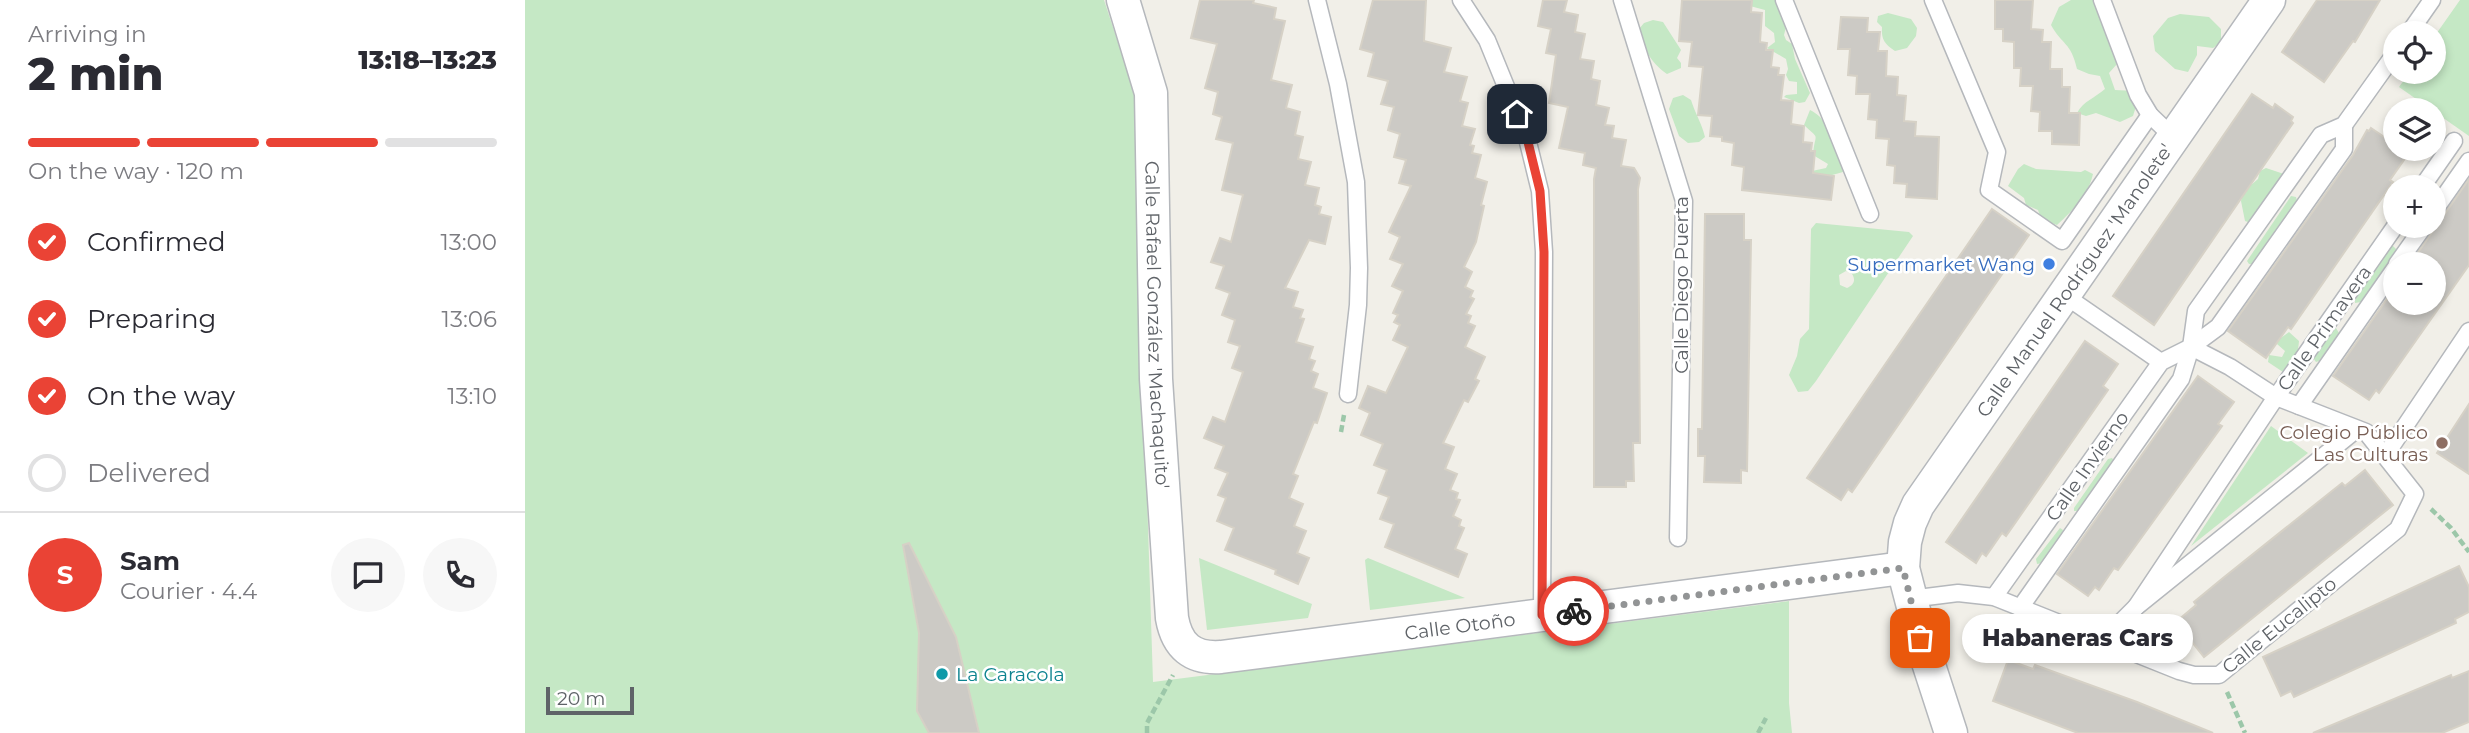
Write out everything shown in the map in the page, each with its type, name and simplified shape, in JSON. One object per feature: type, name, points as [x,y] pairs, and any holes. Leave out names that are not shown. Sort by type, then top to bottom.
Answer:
[{"type":"street","name":"Calle Rafael González 'Machaquito'","points":[[1123,0],[1151,93],[1156,379],[1172,618],[1174,631],[1186,649]]},
{"type":"street","name":"Calle Manuel Rodríguez 'Manolete'","points":[[1951,733],[1909,599],[1903,568],[1905,542],[1919,505],[2263,3]]},
{"type":"street","name":"Calle Otoño","points":[[1186,649],[1197,656],[1220,657],[1903,568]]},
{"type":"lane","points":[[1317,0],[1338,85],[1356,182],[1358,305],[1348,394]]},
{"type":"lane","points":[[1461,0],[1486,40],[1527,138],[1540,191],[1544,252],[1542,615]]},
{"type":"lane","name":"Calle Diego Puerta","points":[[1622,0],[1684,201],[1678,538]]},
{"type":"lane","points":[[1784,0],[1870,214]]},
{"type":"lane","points":[[1933,0],[1997,152],[1989,190],[2063,241],[2150,115]]},
{"type":"lane","points":[[2102,0],[2138,95],[2150,115],[2173,137]]},
{"type":"lane","points":[[2417,21],[2432,0]]},
{"type":"lane","name":"Calle Invierno","points":[[2020,608],[2181,380],[2191,347],[2196,311],[2321,135],[2344,125],[2383,70]]},
{"type":"lane","name":"Calle Invierno","points":[[1994,597],[2161,362],[2191,347],[2218,327],[2344,149],[2344,125]]},
{"type":"lane","points":[[2430,175],[2454,141]]},
{"type":"lane","points":[[2446,194],[2469,161]]},
{"type":"lane","name":"Calle Primavera","points":[[2136,607],[2276,397],[2387,238]]},
{"type":"lane","name":"Calle Primavera","points":[[2299,406],[2383,285]]},
{"type":"lane","points":[[2064,295],[2161,362]]},
{"type":"lane","points":[[2385,456],[2469,331]]},
{"type":"lane","points":[[2191,347],[2230,367],[2276,397],[2367,432],[2415,494]]},
{"type":"lane","points":[[2102,641],[2136,607],[2357,429]]},
{"type":"lane","name":"Calle Eucalipto","points":[[1909,599],[1958,593],[1994,597],[2193,676],[2219,675],[2398,530],[2415,494]]},
{"type":"path","points":[[2415,494],[2451,528],[2469,552]]},
{"type":"path","points":[[1147,733],[1147,723],[1186,649]]},
{"type":"path","points":[[2219,675],[2245,733]]},
{"type":"path","points":[[1758,733],[1766,718]]},
{"type":"green space","points":[[525,0],[1104,0],[1134,91],[1153,682],[1789,601],[1789,703],[1792,733],[525,733]]},
{"type":"green space","points":[[1749,0],[1779,2],[1786,27],[1784,35],[1792,44],[1795,59],[1810,93],[1805,102],[1799,103],[1784,97],[1797,94],[1797,82],[1789,81],[1786,75],[1786,59],[1767,48],[1775,42],[1774,33],[1765,26],[1765,10],[1750,6]]},
{"type":"green space","points":[[2071,0],[2104,0],[2108,40],[2117,55],[2117,64],[2109,73],[2115,90],[2135,91],[2137,103],[2133,116],[2120,122],[2096,113],[2086,116],[2077,113],[2105,89],[2100,76],[2077,69],[2069,48],[2051,25],[2059,7]]},
{"type":"green space","points":[[2460,0],[2469,0],[2469,136],[2446,120],[2446,98],[2415,98],[2399,87],[2401,84],[2446,84],[2445,21]]},
{"type":"green space","points":[[1888,13],[1911,19],[1917,28],[1916,36],[1907,48],[1895,51],[1884,41],[1882,27],[1877,22],[1878,16]]},
{"type":"green space","points":[[2180,14],[2209,17],[2221,29],[2221,42],[2213,48],[2197,46],[2197,55],[2188,72],[2175,69],[2155,51],[2153,36],[2168,18]]},
{"type":"green space","points":[[1653,20],[1663,22],[1681,50],[1677,58],[1681,68],[1667,74],[1649,55],[1639,29],[1644,23]]},
{"type":"green space","points":[[1683,95],[1691,100],[1704,132],[1705,137],[1699,142],[1688,143],[1679,136],[1669,109],[1673,98]]},
{"type":"green space","points":[[1810,110],[1820,117],[1826,127],[1843,172],[1825,177],[1811,175],[1812,171],[1826,168],[1828,164],[1813,155],[1816,137],[1804,125]]},
{"type":"green space","points":[[2024,164],[2036,169],[2085,170],[2093,174],[2084,196],[2057,225],[2041,219],[2038,210],[2026,205],[2024,198],[2008,186]]},
{"type":"green space","points":[[2266,168],[2284,174],[2268,203],[2260,207],[2251,223],[2245,221],[2241,201],[2243,192],[2258,179],[2260,171]]},
{"type":"green space","points":[[2291,196],[2296,197],[2297,201],[2253,264],[2249,264],[2247,261]]},
{"type":"green space","points":[[1816,223],[1909,232],[1913,236],[1816,381],[1808,391],[1798,392],[1789,375],[1800,339],[1809,329],[1811,229]],"holes":[[[1846,271],[1852,274],[1854,280],[1851,285],[1847,288],[1840,285],[1839,275]]]},
{"type":"green space","points":[[2392,245],[2397,250],[2396,252],[2387,252]]},
{"type":"green space","points":[[2383,258],[2383,270],[2361,302],[2355,303],[2355,298]]},
{"type":"green space","points":[[2336,328],[2339,333],[2316,362],[2313,358]]},
{"type":"green space","points":[[2289,332],[2299,341],[2299,346],[2293,363],[2283,372],[2268,362],[2269,355],[2282,357],[2285,351],[2277,344],[2278,340]]},
{"type":"green space","points":[[2271,426],[2308,453],[2191,546]]},
{"type":"green space","points":[[2112,458],[2114,461],[2079,511],[2074,511],[2108,459]]},
{"type":"green space","points":[[2060,528],[2063,530],[2062,535],[2042,563],[2037,564],[2036,559]]},
{"type":"green space","points":[[1199,558],[1312,604],[1308,618],[1207,630]]},
{"type":"green space","points":[[1368,558],[1465,598],[1370,610],[1365,560]]},
{"type":"building","points":[[1200,0],[1254,0],[1253,3],[1276,8],[1274,19],[1285,21],[1271,80],[1292,85],[1286,108],[1300,112],[1295,135],[1303,137],[1298,159],[1311,162],[1305,185],[1319,188],[1315,205],[1321,207],[1319,214],[1331,217],[1325,244],[1309,240],[1285,288],[1298,292],[1293,307],[1303,310],[1300,318],[1304,319],[1296,342],[1313,347],[1309,359],[1315,361],[1311,371],[1318,374],[1313,388],[1327,393],[1317,423],[1314,422],[1293,474],[1298,476],[1289,498],[1303,504],[1294,526],[1306,531],[1297,553],[1309,558],[1298,584],[1275,574],[1276,570],[1225,550],[1234,528],[1217,521],[1226,498],[1218,495],[1228,473],[1215,468],[1224,446],[1204,438],[1213,417],[1225,422],[1243,372],[1232,368],[1240,346],[1228,342],[1235,320],[1222,315],[1230,293],[1216,288],[1224,266],[1211,262],[1220,238],[1231,242],[1243,195],[1222,190],[1233,143],[1216,139],[1222,117],[1213,114],[1218,92],[1205,88],[1217,44],[1191,38]]},
{"type":"building","points":[[1373,0],[1426,0],[1424,41],[1451,48],[1444,72],[1467,77],[1460,101],[1468,103],[1462,126],[1475,129],[1470,145],[1474,146],[1472,153],[1481,155],[1475,178],[1487,182],[1476,242],[1464,267],[1472,272],[1465,287],[1473,291],[1470,297],[1474,299],[1466,314],[1471,316],[1468,323],[1475,326],[1465,347],[1485,357],[1475,379],[1479,381],[1468,402],[1464,400],[1443,443],[1454,447],[1445,469],[1457,474],[1450,490],[1458,493],[1456,499],[1460,500],[1453,516],[1461,520],[1459,526],[1464,528],[1455,549],[1467,554],[1458,577],[1385,547],[1394,524],[1380,519],[1389,497],[1378,493],[1387,470],[1374,465],[1383,444],[1361,435],[1370,413],[1359,408],[1368,386],[1386,393],[1408,347],[1393,340],[1400,325],[1394,322],[1398,315],[1393,313],[1403,291],[1392,286],[1403,264],[1390,259],[1400,237],[1389,232],[1411,186],[1399,183],[1406,160],[1394,157],[1400,134],[1388,130],[1394,107],[1381,104],[1388,81],[1368,76],[1374,53],[1360,49]]},
{"type":"building","points":[[1543,0],[1567,0],[1564,12],[1578,15],[1575,32],[1585,34],[1580,59],[1594,61],[1591,79],[1600,81],[1596,105],[1609,108],[1605,125],[1614,126],[1612,138],[1626,140],[1621,166],[1634,168],[1640,178],[1640,443],[1633,443],[1634,481],[1626,481],[1626,487],[1594,487],[1596,168],[1583,165],[1585,153],[1559,148],[1568,107],[1549,103],[1556,55],[1546,53],[1551,29],[1538,26]]},
{"type":"building","points":[[1682,0],[1752,0],[1751,12],[1762,13],[1760,42],[1767,43],[1766,50],[1773,50],[1771,67],[1779,68],[1778,75],[1784,75],[1781,100],[1793,101],[1791,124],[1804,126],[1803,142],[1812,143],[1811,151],[1815,151],[1813,173],[1834,176],[1831,200],[1742,190],[1744,167],[1732,165],[1734,143],[1722,141],[1722,137],[1710,136],[1712,116],[1698,115],[1703,67],[1689,66],[1692,42],[1679,41]]},
{"type":"building","points":[[1995,0],[2033,0],[2031,29],[2043,30],[2042,42],[2051,42],[2050,69],[2062,69],[2062,87],[2070,87],[2069,113],[2080,113],[2079,145],[2052,144],[2052,131],[2039,131],[2040,112],[2031,111],[2033,86],[2020,86],[2021,68],[2014,68],[2014,42],[2003,41],[2003,29],[1995,29]]},
{"type":"building","points":[[2317,0],[2380,0],[2355,42],[2353,41],[2324,82],[2282,52]]},
{"type":"building","points":[[1841,17],[1868,18],[1867,32],[1880,32],[1878,51],[1887,51],[1886,76],[1898,77],[1897,95],[1906,96],[1904,121],[1916,122],[1915,136],[1939,137],[1937,199],[1906,197],[1907,184],[1894,183],[1895,166],[1887,165],[1889,139],[1876,138],[1877,120],[1868,119],[1870,94],[1856,94],[1857,76],[1848,75],[1850,49],[1838,49]]},
{"type":"building","points":[[2252,94],[2273,108],[2275,104],[2293,117],[2293,123],[2154,325],[2113,296]]},
{"type":"building","points":[[2371,128],[2383,136],[2383,161],[2403,161],[2393,175],[2383,175],[2383,196],[2291,329],[2288,327],[2266,358],[2228,331],[2353,155],[2367,130]]},
{"type":"building","points":[[2469,179],[2469,265],[2446,298],[2446,252],[2418,252],[2428,238],[2446,238],[2446,212]]},
{"type":"building","points":[[1992,209],[2029,235],[1852,492],[1848,489],[1841,500],[1807,478]]},
{"type":"building","points":[[1705,214],[1744,214],[1744,240],[1751,240],[1747,471],[1741,470],[1741,483],[1704,482],[1705,456],[1698,456],[1698,429],[1702,429]]},
{"type":"building","points":[[2383,305],[2383,315],[2434,315],[2379,393],[2376,390],[2369,400],[2333,376]]},
{"type":"building","points":[[2085,341],[2118,364],[2103,386],[2108,390],[2006,536],[2002,533],[1986,556],[1982,553],[1976,563],[1946,542]]},
{"type":"building","points":[[2198,376],[2234,402],[2218,424],[2222,426],[2118,570],[2114,568],[2099,590],[2095,587],[2088,596],[2057,574]]},
{"type":"building","points":[[2469,404],[2469,474],[2437,453]]},
{"type":"building","points":[[2365,470],[2393,505],[2204,657],[2176,622],[2196,605],[2194,602],[2223,578],[2342,483],[2345,486]]},
{"type":"building","name":"La Caracola","points":[[909,543],[956,637],[979,733],[929,733],[917,711],[919,633],[903,545]]},
{"type":"building","points":[[2459,566],[2469,587],[2469,612],[2455,619],[2456,623],[2294,697],[2291,691],[2281,696],[2263,657]]},
{"type":"building","points":[[2008,660],[2033,669],[2035,665],[2213,733],[2078,733],[1993,701]]},
{"type":"building","points":[[2469,671],[2469,722],[2442,733],[2313,733],[2451,675],[2452,678]]},
{"type":"way so far","points":[[1574,611],[1903,568],[1920,638]]},
{"type":"place","name":"Supermarket Wang","points":[[2049,264]]},
{"type":"place","name":"Colegio Público Las Culturas","points":[[2442,443]]},
{"type":"place","name":"Habaneras Cars","points":[[1920,638]]},
{"type":"place","name":"La Caracola","points":[[942,674]]},
{"type":"route","points":[[1517,114],[1527,138],[1540,191],[1544,252],[1542,615],[1574,611]]}]
